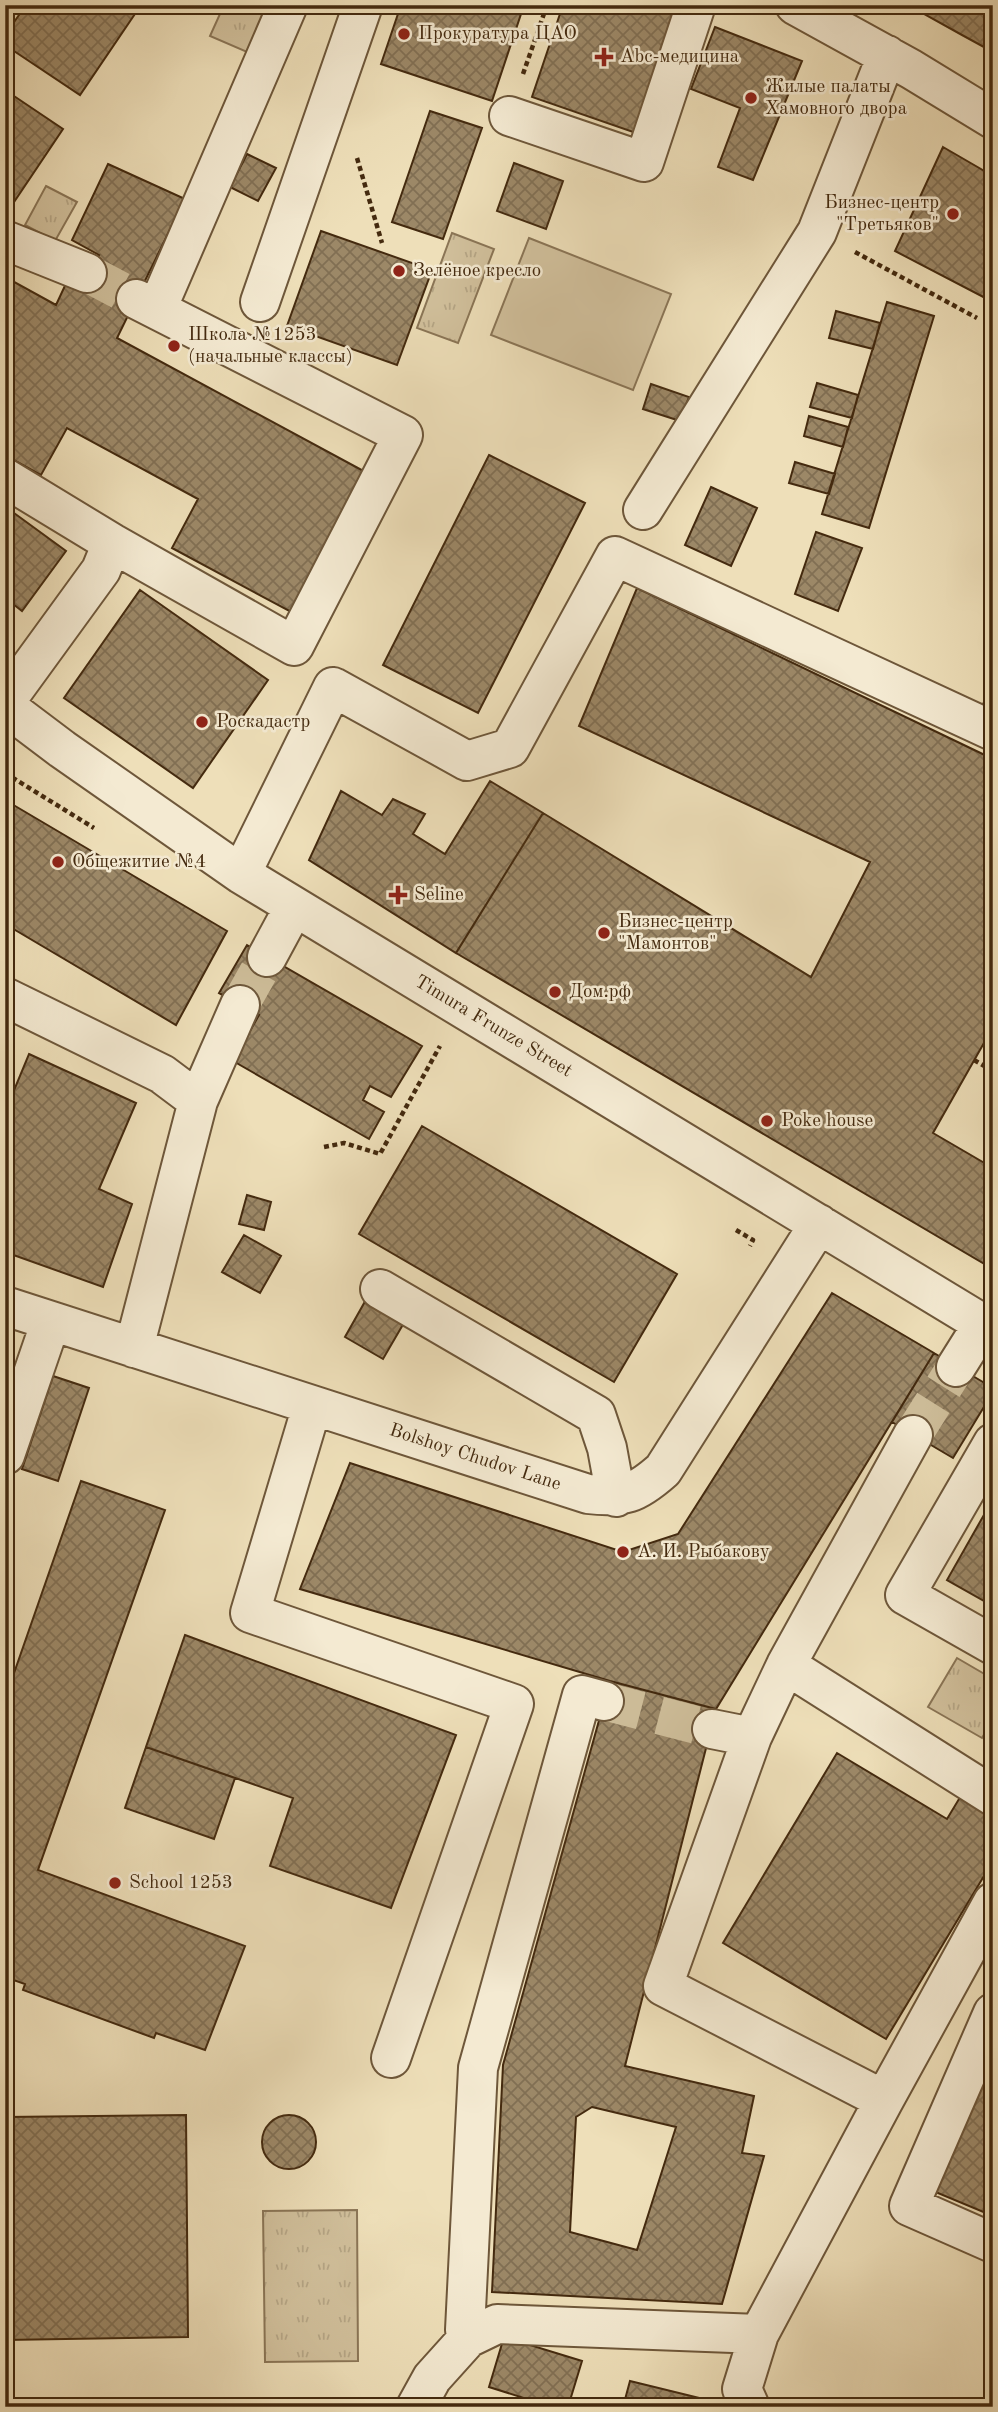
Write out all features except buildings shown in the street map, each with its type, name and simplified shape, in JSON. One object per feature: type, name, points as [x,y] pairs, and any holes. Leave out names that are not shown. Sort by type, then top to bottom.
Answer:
[{"type":"street","points":[[5,478],[112,543],[294,646],[403,435],[147,304],[288,5]]},
{"type":"street","points":[[260,302],[363,5]]},
{"type":"street","points":[[509,116],[644,162],[696,5]]},
{"type":"street","points":[[807,8],[993,119]]},
{"type":"street","points":[[643,510],[817,232],[887,55]]},
{"type":"street","points":[[5,244],[7,241],[87,273]]},
{"type":"street","points":[[5,704],[101,570],[112,543]]},
{"type":"street","points":[[241,874],[332,687],[467,761],[510,748],[615,556],[993,731]]},
{"type":"street","name":"Timura Frunze Street","points":[[5,704],[73,757],[241,874],[988,1327]]},
{"type":"street","points":[[267,957],[294,907]]},
{"type":"street","points":[[5,997],[162,1074],[198,1101]]},
{"type":"street","points":[[134,1348],[198,1101],[240,1005]]},
{"type":"street","points":[[380,1289],[596,1415],[607,1448],[616,1497],[647,1485],[663,1470],[819,1224]]},
{"type":"street","name":"Bolshoy Chudov Lane","points":[[5,1306],[588,1494],[616,1497]]},
{"type":"street","points":[[5,1455],[51,1321]]},
{"type":"street","points":[[956,1367],[988,1327]]},
{"type":"street","points":[[312,1406],[250,1613],[514,1704],[391,2058]]},
{"type":"street","points":[[884,2100],[663,1986],[752,1737],[786,1665],[913,1435]]},
{"type":"street","points":[[993,1443],[905,1595],[993,1645]]},
{"type":"street","points":[[786,1665],[993,1796]]},
{"type":"street","points":[[468,2338],[465,2330],[478,2068],[582,1695],[604,1700]]},
{"type":"street","points":[[712,1729],[752,1737]]},
{"type":"street","points":[[750,2407],[742,2389],[759,2334],[993,1902]]},
{"type":"street","points":[[993,2013],[909,2206],[993,2243]]},
{"type":"street","points":[[416,2407],[432,2378],[468,2338],[497,2324],[759,2334]]},
{"type":"path","points":[[509,116],[547,5]]},
{"type":"path","points":[[321,130],[352,142],[382,243]]},
{"type":"path","points":[[817,232],[977,318]]},
{"type":"path","points":[[324,1147],[344,1143],[380,1154],[441,1045]]},
{"type":"path","points":[[974,1060],[993,1071]]},
{"type":"green space","points":[[224,5],[275,5],[254,55],[210,36]]},
{"type":"green space","points":[[46,186],[77,202],[55,241],[25,225]]},
{"type":"green space","points":[[452,233],[494,249],[458,343],[417,328]]},
{"type":"green space","points":[[529,238],[671,294],[633,390],[491,335]]},
{"type":"green space","points":[[957,1658],[993,1679],[993,1719],[982,1738],[928,1707]]},
{"type":"green space","points":[[357,2210],[358,2361],[265,2362],[263,2211]]},
{"type":"tunnel","points":[[87,273],[136,299]]},
{"type":"tunnel","points":[[240,1005],[267,957]]},
{"type":"tunnel","points":[[913,1435],[956,1367]]},
{"type":"tunnel","points":[[604,1701],[712,1729]]},
{"type":"place","name":"Прокуратура ЦАО","points":[[404,34]]},
{"type":"place","name":"Abc-медицина","points":[[604,57]]},
{"type":"place","name":"Жилые палаты Хамовного двора","points":[[751,98]]},
{"type":"place","name":"Бизнес-центр \"Третьяков\"","points":[[953,214]]},
{"type":"place","name":"Зелёное кресло","points":[[399,271]]},
{"type":"place","name":"Школа №1253 (начальные классы)","points":[[174,346]]},
{"type":"place","name":"Роскадастр","points":[[202,722]]},
{"type":"place","name":"Общежитие №4","points":[[58,862]]},
{"type":"place","name":"Seline","points":[[398,895]]},
{"type":"place","name":"Бизнес-центр \"Мамонтов\"","points":[[604,933]]},
{"type":"place","name":"Дом.рф","points":[[555,992]]},
{"type":"place","name":"Poke house","points":[[767,1121]]},
{"type":"place","name":"А. И. Рыбакову","points":[[623,1552]]},
{"type":"place","name":"School 1253","points":[[115,1883]]}]
